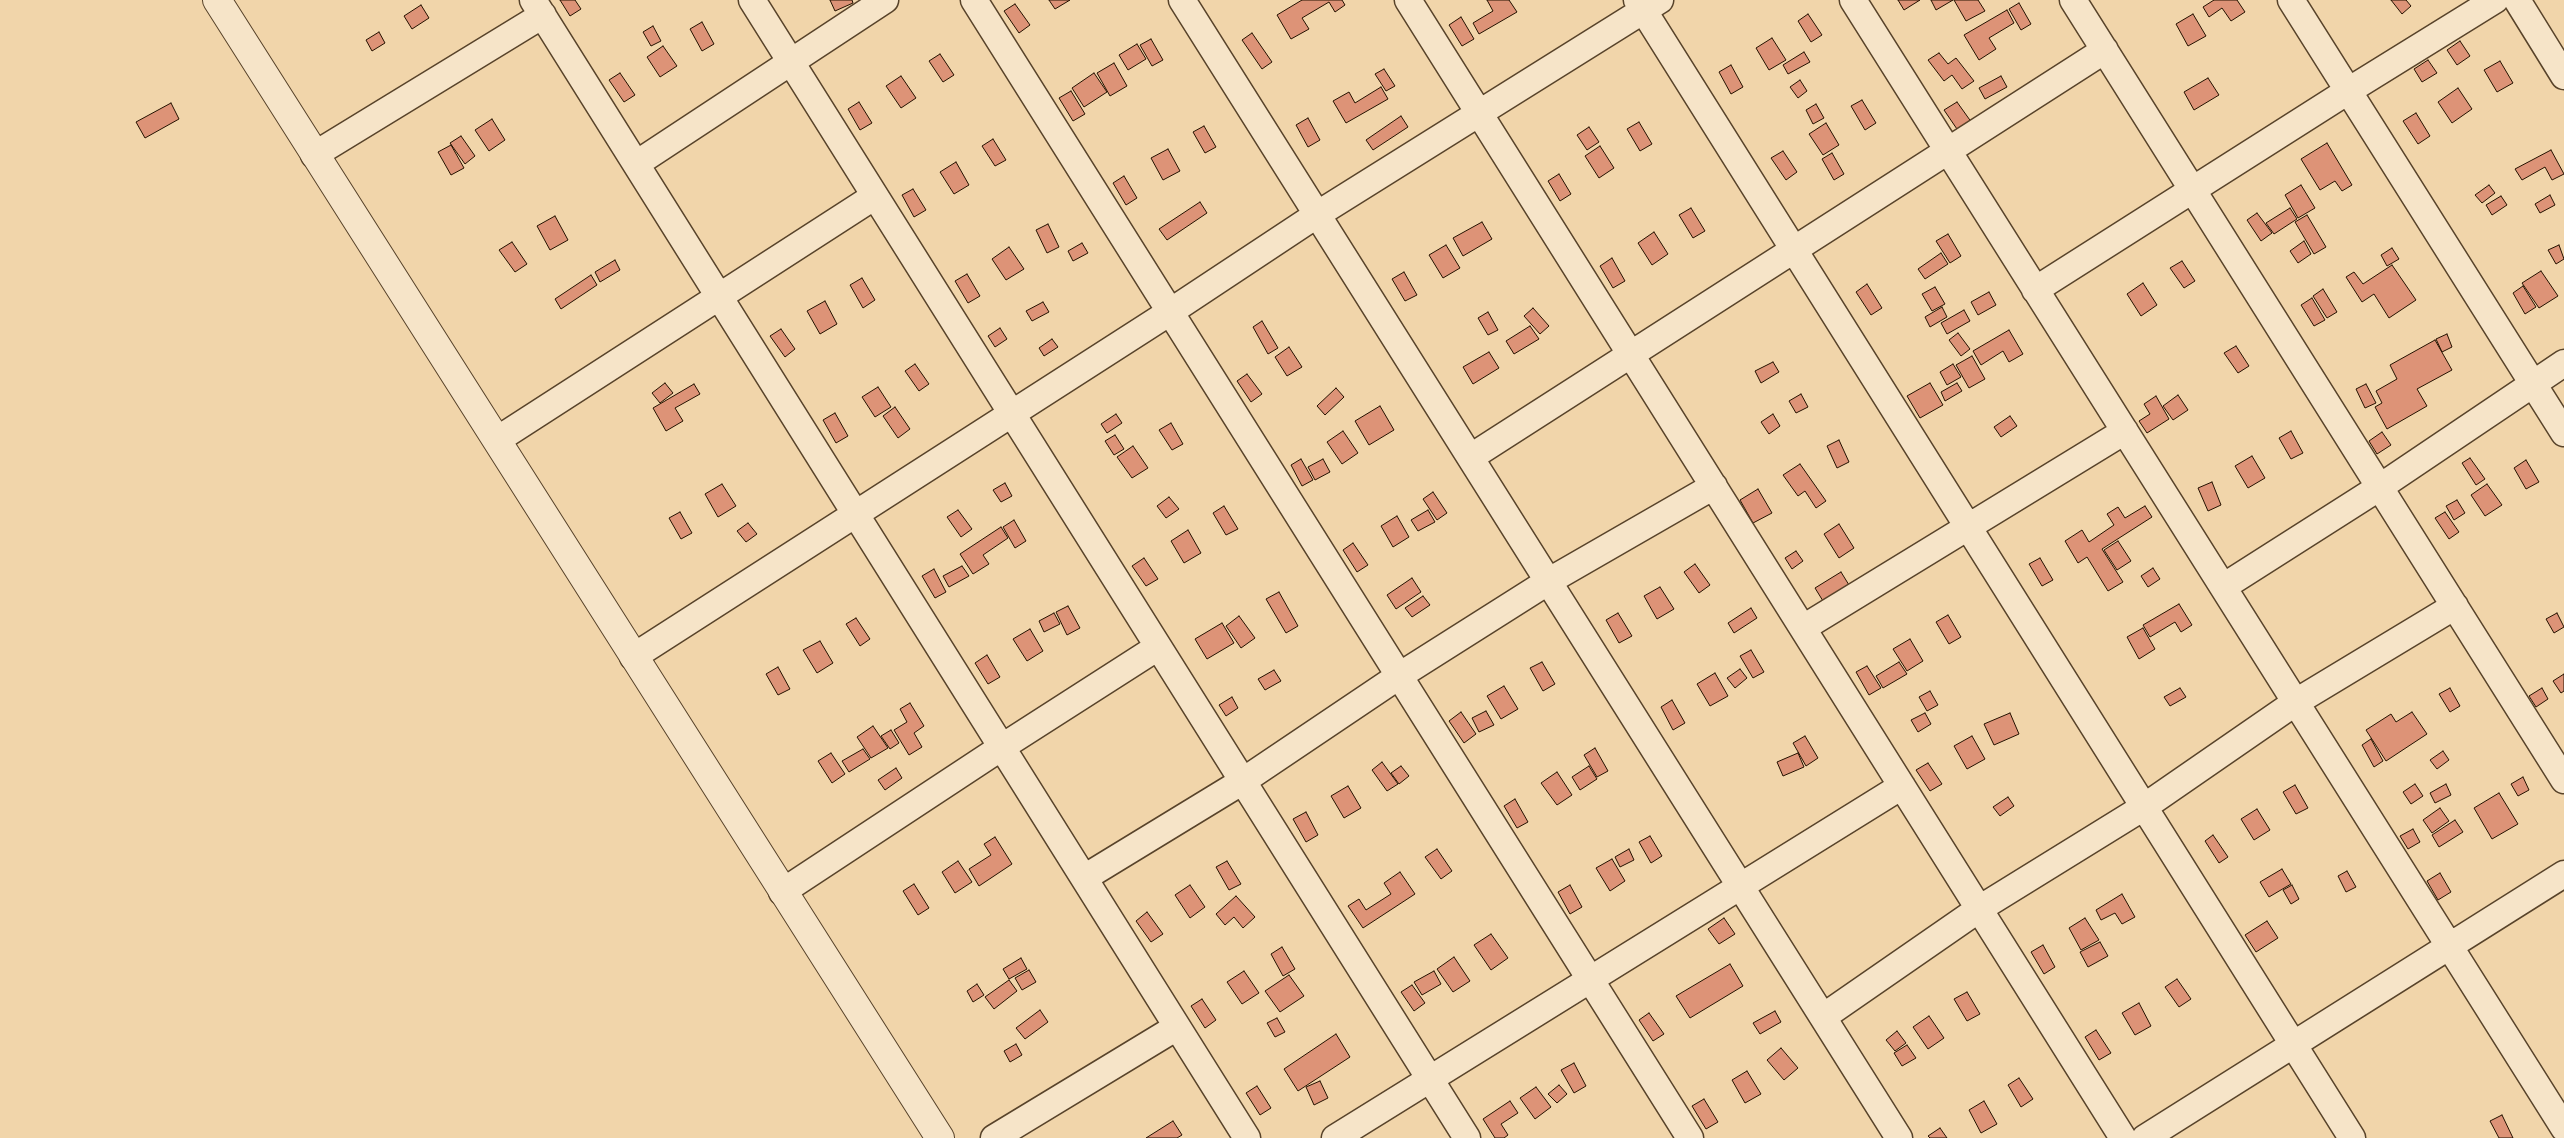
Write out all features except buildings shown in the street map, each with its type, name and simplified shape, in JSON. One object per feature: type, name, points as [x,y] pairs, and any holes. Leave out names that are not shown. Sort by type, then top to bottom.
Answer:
[{"type":"street","points":[[216,0],[940,1138]]},
{"type":"street","points":[[752,0],[1467,1138]]},
{"type":"street","points":[[636,164],[885,0]]},
{"type":"street","points":[[974,0],[1690,1138]]},
{"type":"street","points":[[1408,0],[2123,1138]]},
{"type":"street","points":[[1853,0],[2564,1128]]},
{"type":"street","points":[[2073,0],[2564,780]]},
{"type":"street","points":[[2291,0],[2564,434]]},
{"type":"street","points":[[2036,290],[2348,91],[2495,0]]},
{"type":"street","points":[[2517,0],[2564,76]]},
{"type":"street","points":[[1185,1],[1899,1138]]},
{"type":"street","points":[[633,657],[1170,312],[1318,214],[1647,4],[1794,250],[2352,1138]]},
{"type":"street","points":[[314,155],[538,8],[1247,1138]]},
{"type":"street","points":[[1471,457],[2105,50]]},
{"type":"street","points":[[497,440],[718,295],[875,196]]},
{"type":"street","points":[[2223,587],[2380,487],[2564,363]]},
{"type":"street","points":[[1803,628],[2125,431]]},
{"type":"street","points":[[1084,878],[1243,781],[1399,676],[1548,581],[1714,486]]},
{"type":"street","points":[[1823,1017],[1979,909],[2144,807],[2296,702],[2455,606]]},
{"type":"street","points":[[782,892],[1158,647]]},
{"type":"street","points":[[1335,1138],[1902,786]]},
{"type":"street","points":[[2145,1138],[2294,1046],[2564,874]]},
{"type":"street","points":[[994,1138],[1178,1027]]}]
